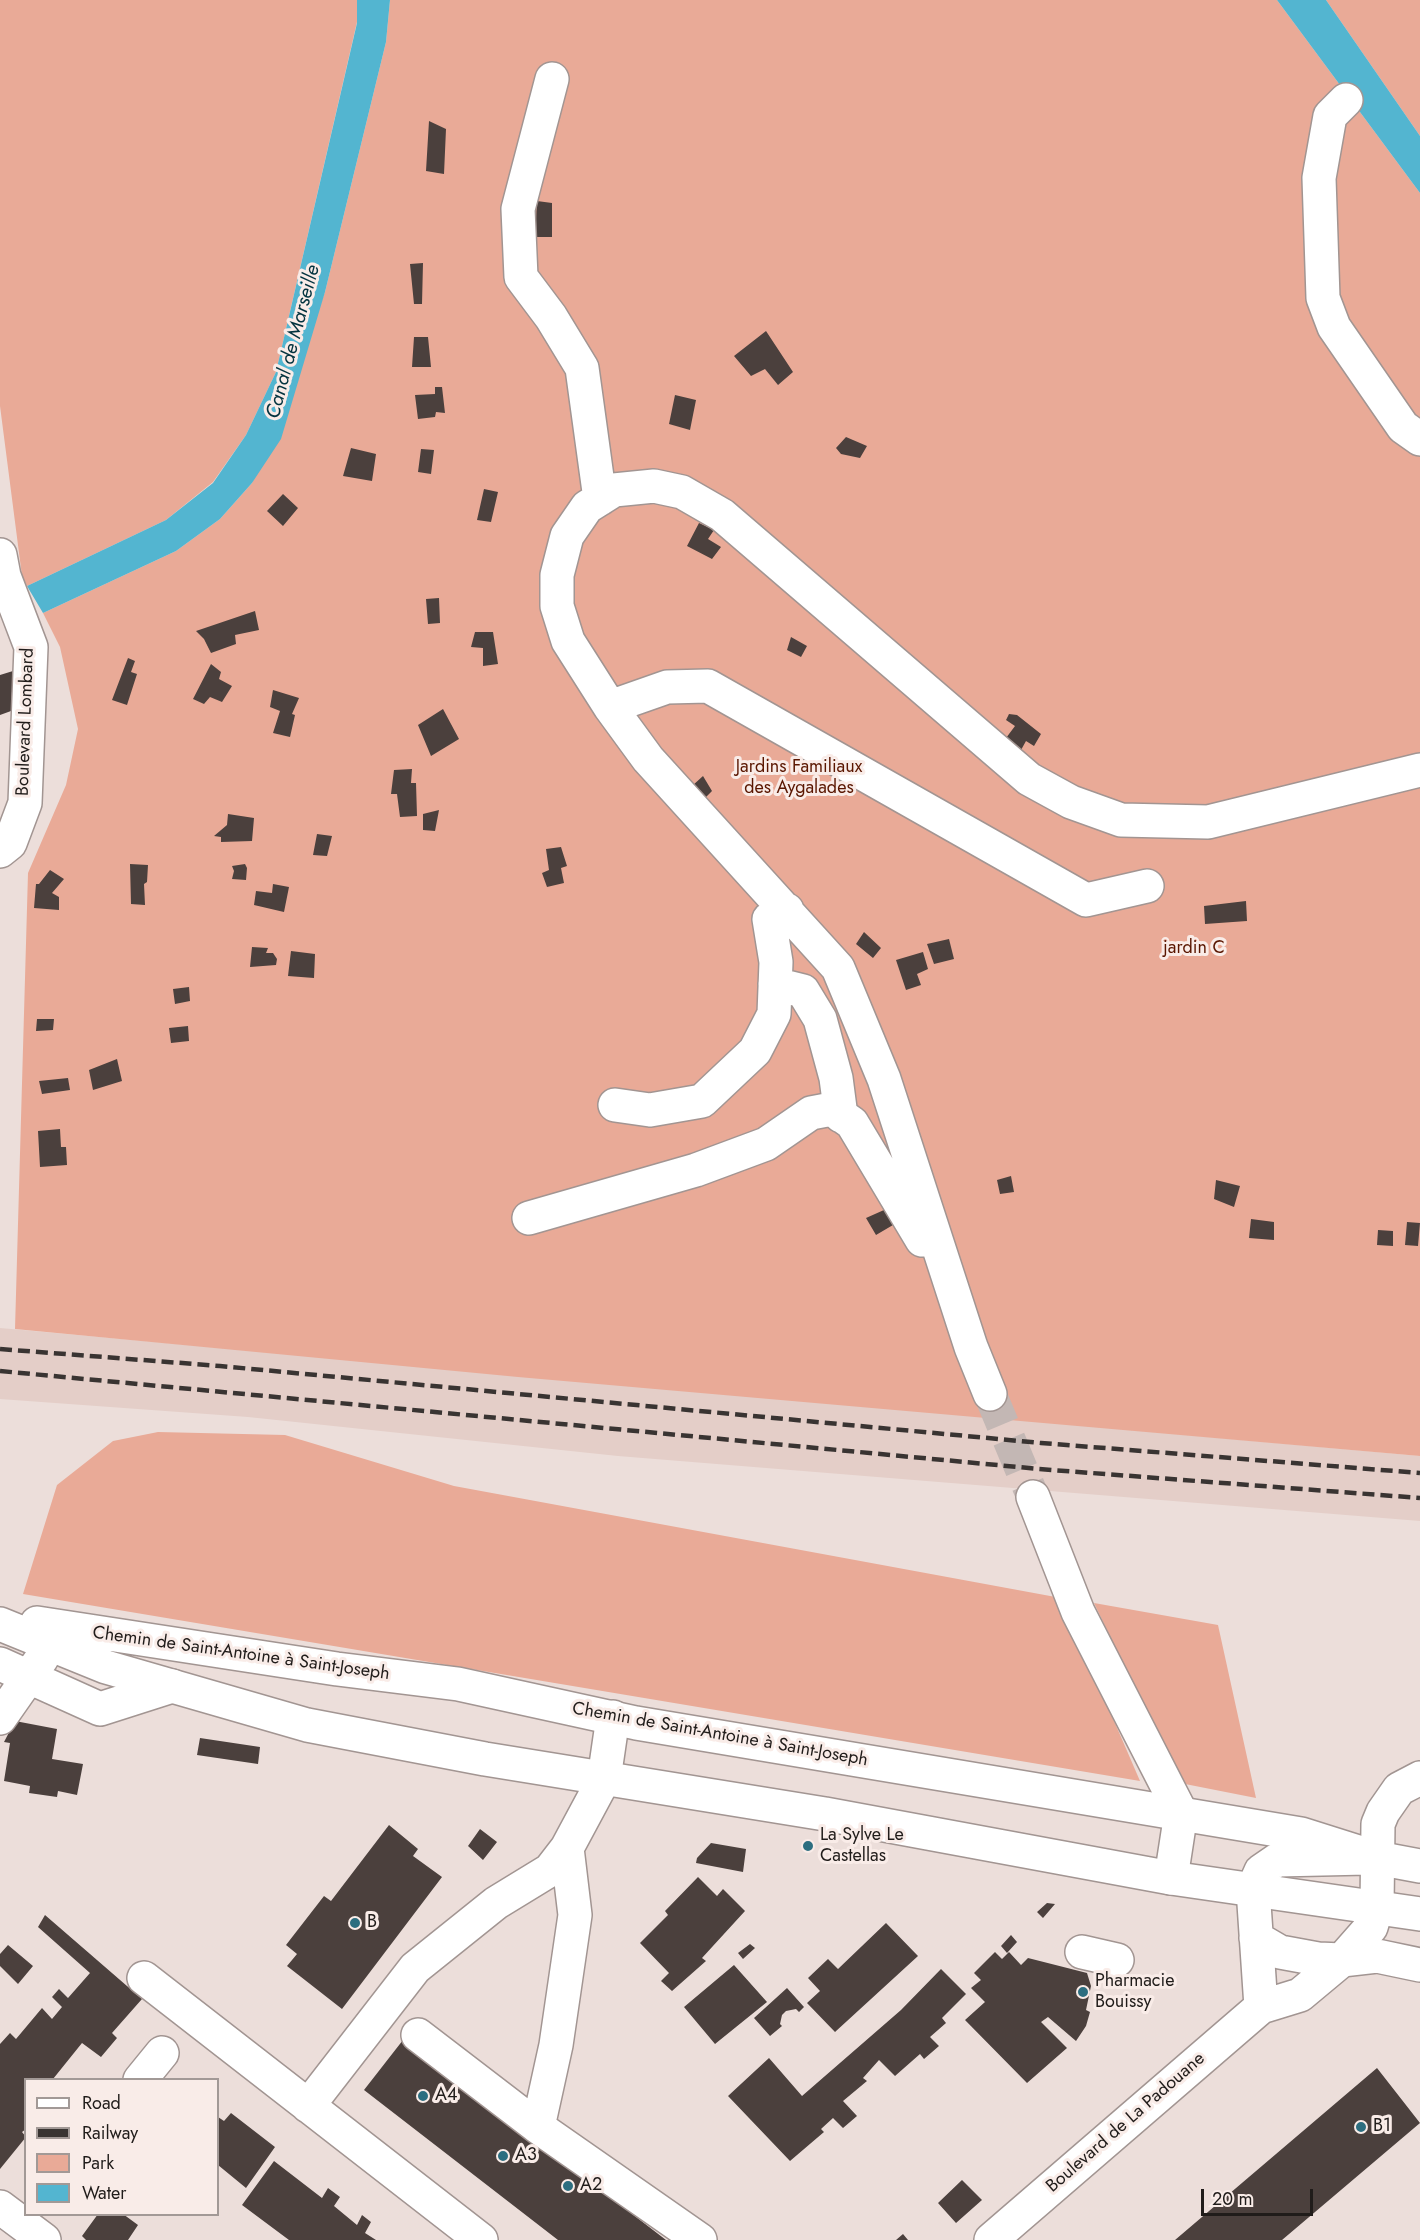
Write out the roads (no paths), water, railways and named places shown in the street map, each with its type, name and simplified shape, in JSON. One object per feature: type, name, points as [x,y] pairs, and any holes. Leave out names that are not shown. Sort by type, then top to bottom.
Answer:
[{"type":"main road","points":[[552,80],[518,209],[521,277],[551,317],[582,368],[600,499]]},
{"type":"main road","points":[[1346,100],[1330,116],[1319,178],[1323,298],[1334,327],[1403,427],[1420,439]]},
{"type":"main road","points":[[990,1394],[971,1347],[884,1079],[838,968],[648,759],[610,707],[568,641],[557,606],[557,575],[567,536],[587,507],[614,490],[654,486],[682,492],[722,515],[1029,779],[1071,802],[1121,820],[1208,822],[1420,770]]},
{"type":"main road","name":"Boulevard Lombard","points":[[0,851],[10,843],[25,803],[31,647],[2,565]]},
{"type":"main road","points":[[610,707],[667,687],[708,686],[1086,900],[1147,886]]},
{"type":"main road","points":[[615,1105],[650,1110],[702,1101],[755,1052],[774,1014],[776,962],[769,919],[787,910]]},
{"type":"main road","points":[[775,984],[803,991],[820,1019],[836,1078],[841,1116]]},
{"type":"main road","points":[[529,1218],[696,1170],[766,1144],[811,1113],[832,1109],[852,1123],[953,1293]]},
{"type":"main road","points":[[1033,1497],[1078,1612],[1181,1813],[1170,1878]]},
{"type":"main road","name":"Chemin de Saint-Antoine à Saint-Joseph","points":[[0,1614],[55,1636],[106,1667],[307,1725],[485,1760],[825,1814],[1170,1878],[1420,1914]]},
{"type":"main road","name":"Chemin de Saint-Antoine à Saint-Joseph","points":[[0,1624],[55,1636],[458,1684],[613,1717],[1300,1834],[1377,1858],[1420,1866]]},
{"type":"main road","points":[[0,1718],[30,1677],[55,1636]]},
{"type":"main road","points":[[0,1665],[100,1709],[172,1686]]},
{"type":"main road","points":[[308,2106],[415,1968],[496,1903],[550,1870],[567,1848],[604,1779],[613,1717]]},
{"type":"main road","points":[[1253,1889],[1261,2007],[1300,1995],[1342,1960],[1371,1926],[1377,1907],[1378,1824],[1383,1812],[1399,1789],[1420,1778]]},
{"type":"main road","points":[[538,2127],[556,2045],[575,1915],[567,1848]]},
{"type":"main road","name":"Chemin de Saint-Antoine à Saint-Joseph","points":[[1253,1889],[1261,1871],[1277,1860],[1377,1858]]},
{"type":"main road","points":[[1256,1938],[1280,1952],[1342,1960],[1377,1956],[1420,1965]]},
{"type":"main road","points":[[1082,1952],[1117,1960]]},
{"type":"main road","points":[[144,1978],[481,2240]]},
{"type":"main road","name":"Boulevard de La Padouane","points":[[991,2240],[1261,2007]]},
{"type":"main road","points":[[418,2035],[538,2127],[700,2240]]},
{"type":"main road","points":[[141,2078],[162,2053]]},
{"type":"water","name":"Canal de Marseille","points":[[357,0],[390,0],[386,42],[325,292],[281,439],[252,483],[220,519],[176,551],[43,613],[27,586],[166,520],[213,483],[246,435],[276,372],[357,23]]},
{"type":"water","points":[[1277,0],[1326,0],[1420,136],[1420,193]]},
{"type":"tunnel","points":[[990,1394],[1033,1497]]},
{"type":"railway","points":[[0,1349],[220,1366],[1041,1443],[1420,1473]]},
{"type":"railway","points":[[0,1371],[1039,1469],[1420,1498]]},
{"type":"place","name":"La Sylve Le Castellas","points":[[808,1846]]},
{"type":"place","name":"B","points":[[355,1923]]},
{"type":"place","name":"Pharmacie Bouissy","points":[[1083,1992]]},
{"type":"place","name":"A4","points":[[423,2096]]},
{"type":"place","name":"B1","points":[[1361,2127]]},
{"type":"place","name":"A3","points":[[503,2156]]},
{"type":"place","name":"A2","points":[[568,2186]]},
{"type":"park label","name":"Jardins Familiaux des Aygalades","points":[[799,778]]},
{"type":"park label","name":"jardin C","points":[[1194,949]]}]
